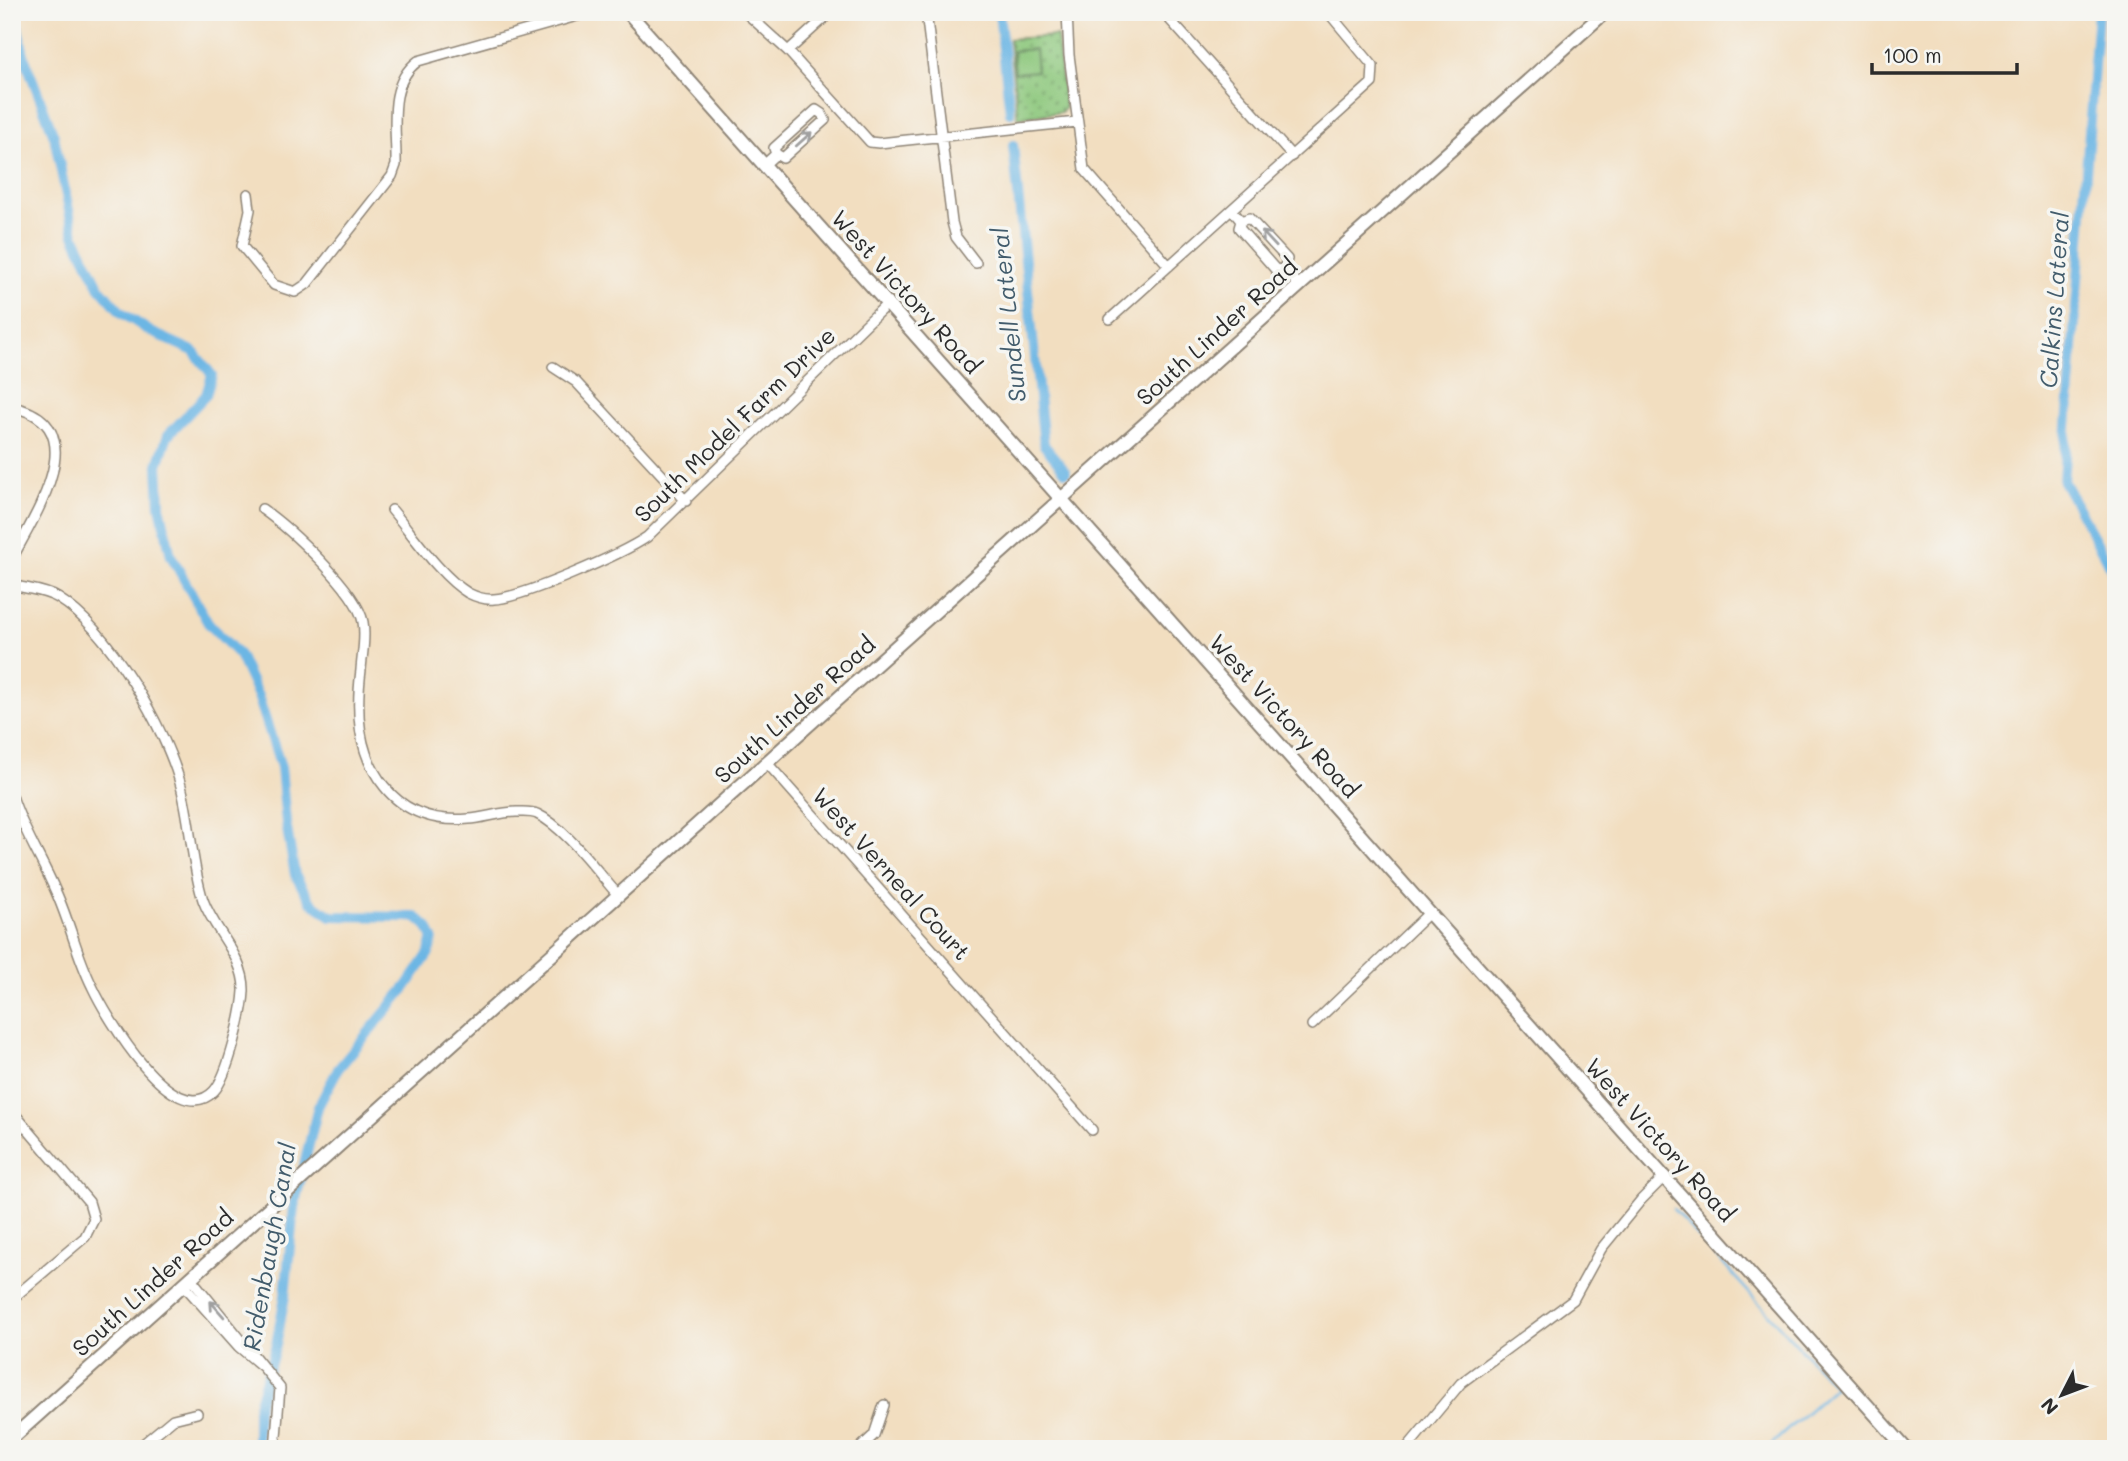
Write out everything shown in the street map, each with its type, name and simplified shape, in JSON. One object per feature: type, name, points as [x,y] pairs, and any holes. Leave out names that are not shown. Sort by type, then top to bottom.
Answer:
[{"type":"street","points":[[248,194],[250,210],[242,246],[274,285],[285,291],[295,292],[307,284],[392,176],[396,165],[397,88],[408,69],[418,61],[592,12]]},
{"type":"street","name":"West Victory Road","points":[[628,12],[1906,1449]]},
{"type":"street","points":[[745,12],[788,51],[870,142],[1077,122]]},
{"type":"street","points":[[788,51],[831,12]]},
{"type":"street","points":[[926,12],[952,222],[956,237],[976,263]]},
{"type":"street","points":[[1067,12],[1081,154],[1091,179],[1169,266]]},
{"type":"street","points":[[1163,12],[1292,156]]},
{"type":"street","points":[[1110,319],[1366,90],[1374,75],[1369,58],[1328,12]]},
{"type":"street","name":"South Linder Road","points":[[12,1438],[1605,12]]},
{"type":"street","points":[[822,114],[834,103]]},
{"type":"street","points":[[816,110],[822,114],[825,120],[783,158],[776,154],[774,148],[816,110]]},
{"type":"street","points":[[764,165],[776,154]]},
{"type":"street","points":[[1232,210],[1241,220]]},
{"type":"street","points":[[1241,220],[1250,218],[1287,259],[1284,269]]},
{"type":"street","points":[[1241,220],[1239,228],[1276,270],[1284,269]]},
{"type":"street","points":[[1284,269],[1300,286]]},
{"type":"street","name":"South Model Farm Drive","points":[[392,510],[452,580],[468,593],[482,599],[496,599],[629,549],[647,537],[686,501],[888,303]]},
{"type":"street","points":[[553,368],[576,382],[686,501]]},
{"type":"street","points":[[12,407],[37,416],[50,429],[57,452],[50,483],[33,524],[12,559]]},
{"type":"street","points":[[262,509],[284,524],[349,594],[362,616],[365,634],[358,702],[362,746],[383,785],[402,804],[440,820],[470,819],[507,812],[536,813],[558,829],[619,896]]},
{"type":"street","points":[[12,585],[56,597],[99,636],[126,671],[174,763],[185,805],[194,873],[210,916],[236,960],[244,987],[223,1077],[211,1094],[192,1100],[177,1097],[165,1089],[133,1051],[106,1010],[73,943],[56,892],[24,831],[12,796]]},
{"type":"street","name":"West Verneal Court","points":[[768,764],[1092,1130]]},
{"type":"street","points":[[1312,1025],[1430,912]]},
{"type":"street","points":[[12,1111],[89,1202],[94,1219],[85,1237],[12,1299]]},
{"type":"street","points":[[1406,1449],[1461,1383],[1573,1300],[1601,1249],[1641,1200],[1664,1177]]},
{"type":"street","points":[[186,1281],[280,1388],[275,1449]]},
{"type":"street","points":[[859,1449],[874,1435],[884,1405]]},
{"type":"street","points":[[137,1449],[173,1419],[197,1413]]},
{"type":"green space","points":[[1057,36],[1065,108],[1061,112],[1018,118],[1009,39]]},
{"type":"green space","points":[[1035,49],[1037,71],[1015,73],[1013,51]]},
{"type":"waterway","name":"Ridenbaugh Canal","points":[[14,12],[25,59],[54,136],[74,235],[100,288],[122,313],[151,332],[193,351],[212,375],[206,395],[168,435],[158,465],[160,506],[171,556],[208,623],[239,655],[258,696],[281,767],[286,823],[295,875],[311,902],[331,916],[416,917],[427,926],[433,938],[429,953],[407,986],[338,1069],[318,1107],[294,1207],[285,1296],[276,1345],[257,1409],[257,1449]]},
{"type":"waterway","name":"Sundell Lateral","points":[[999,12],[1010,113]]},
{"type":"waterway","name":"Calkins Lateral","points":[[2098,12],[2063,481],[2116,577]]},
{"type":"waterway","name":"Sundell Lateral","points":[[1013,145],[1044,445],[1066,472]]},
{"type":"waterway","points":[[1673,1209],[1835,1387],[1766,1449]]}]
